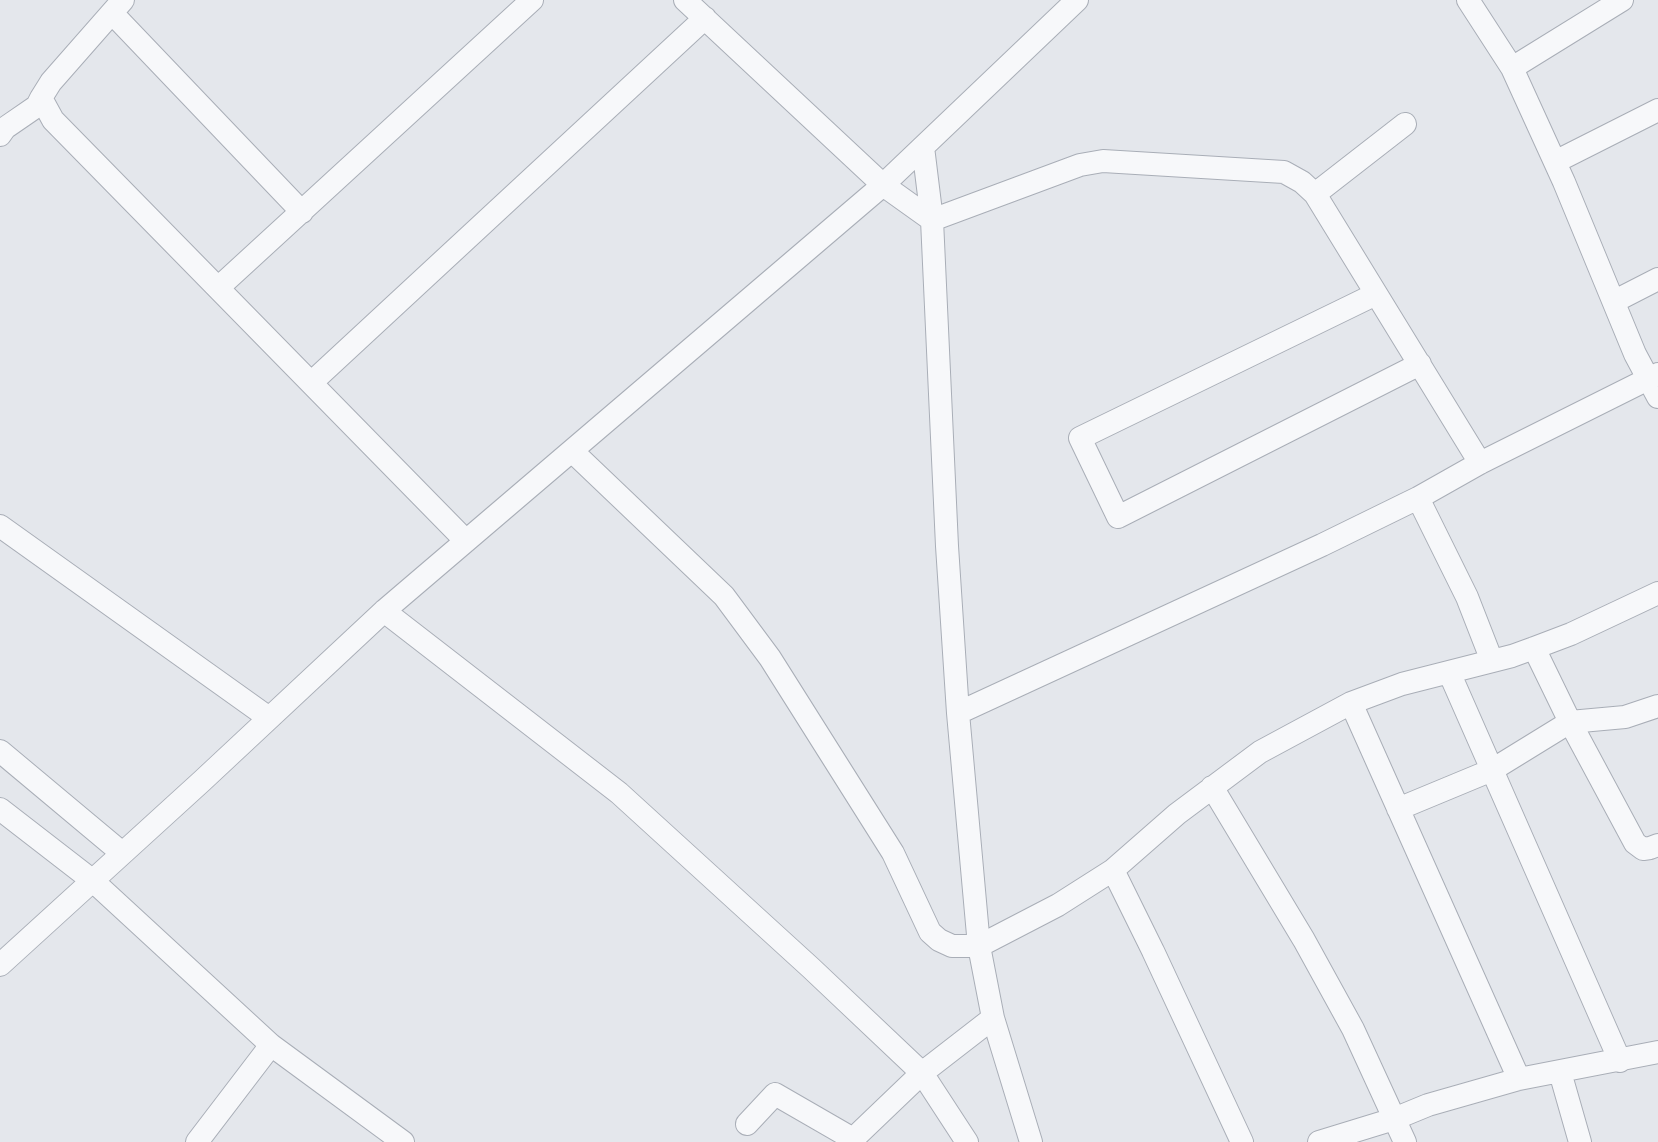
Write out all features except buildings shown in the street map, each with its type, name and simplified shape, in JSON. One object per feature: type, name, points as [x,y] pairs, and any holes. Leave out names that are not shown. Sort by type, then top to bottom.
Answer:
[{"type":"street","points":[[218,288],[532,0]]},
{"type":"street","points":[[685,0],[883,185],[932,220]]},
{"type":"street","points":[[0,965],[93,881],[384,611],[883,185],[1077,0]]},
{"type":"street","points":[[958,713],[1322,546],[1418,498],[1480,463],[1655,383],[1636,354],[1615,301],[1555,162],[1512,68],[1468,0]]},
{"type":"street","points":[[1512,68],[1622,0]]},
{"type":"street","points":[[0,135],[5,128],[37,106],[51,82],[117,6],[302,212]]},
{"type":"street","points":[[311,383],[704,18]]},
{"type":"street","points":[[41,98],[53,120],[466,541]]},
{"type":"street","points":[[1555,162],[1658,110]]},
{"type":"street","points":[[1315,194],[1405,124]]},
{"type":"street","points":[[923,147],[932,220],[947,546],[958,713],[980,946],[993,1018],[1031,1142]]},
{"type":"street","points":[[932,220],[1080,165],[1104,161],[1284,172],[1302,182],[1315,194],[1480,463]]},
{"type":"street","points":[[1615,301],[1658,279]]},
{"type":"street","points":[[1376,294],[1080,438],[1118,517],[1420,364]]},
{"type":"street","points":[[572,451],[724,596],[765,652],[893,853],[930,932],[939,940],[952,946],[980,946],[1058,905],[1113,870],[1176,814],[1260,752],[1351,704],[1402,684],[1492,661],[1534,648],[1571,634],[1658,593]]},
{"type":"street","points":[[1418,498],[1466,597],[1492,661]]},
{"type":"street","points":[[0,526],[269,718]]},
{"type":"street","points":[[384,611],[619,793],[811,968],[922,1073],[967,1142]]},
{"type":"street","points":[[1534,648],[1570,722],[1635,843],[1643,849],[1658,845]]},
{"type":"street","points":[[1449,672],[1620,1060]]},
{"type":"street","points":[[1351,704],[1519,1079]]},
{"type":"street","points":[[1398,809],[1492,770],[1570,722],[1625,717],[1658,706]]},
{"type":"street","points":[[0,751],[122,853]]},
{"type":"street","points":[[1212,787],[1304,940],[1353,1029],[1405,1142]]},
{"type":"street","points":[[0,809],[93,881],[271,1045],[403,1142]]},
{"type":"street","points":[[1113,870],[1153,951],[1242,1142]]},
{"type":"street","points":[[747,1124],[775,1094],[853,1141],[922,1073],[993,1018]]},
{"type":"street","points":[[197,1142],[271,1045]]},
{"type":"street","points":[[1320,1142],[1394,1119],[1428,1105],[1519,1079],[1658,1052]]},
{"type":"street","points":[[1560,1072],[1580,1142]]}]
